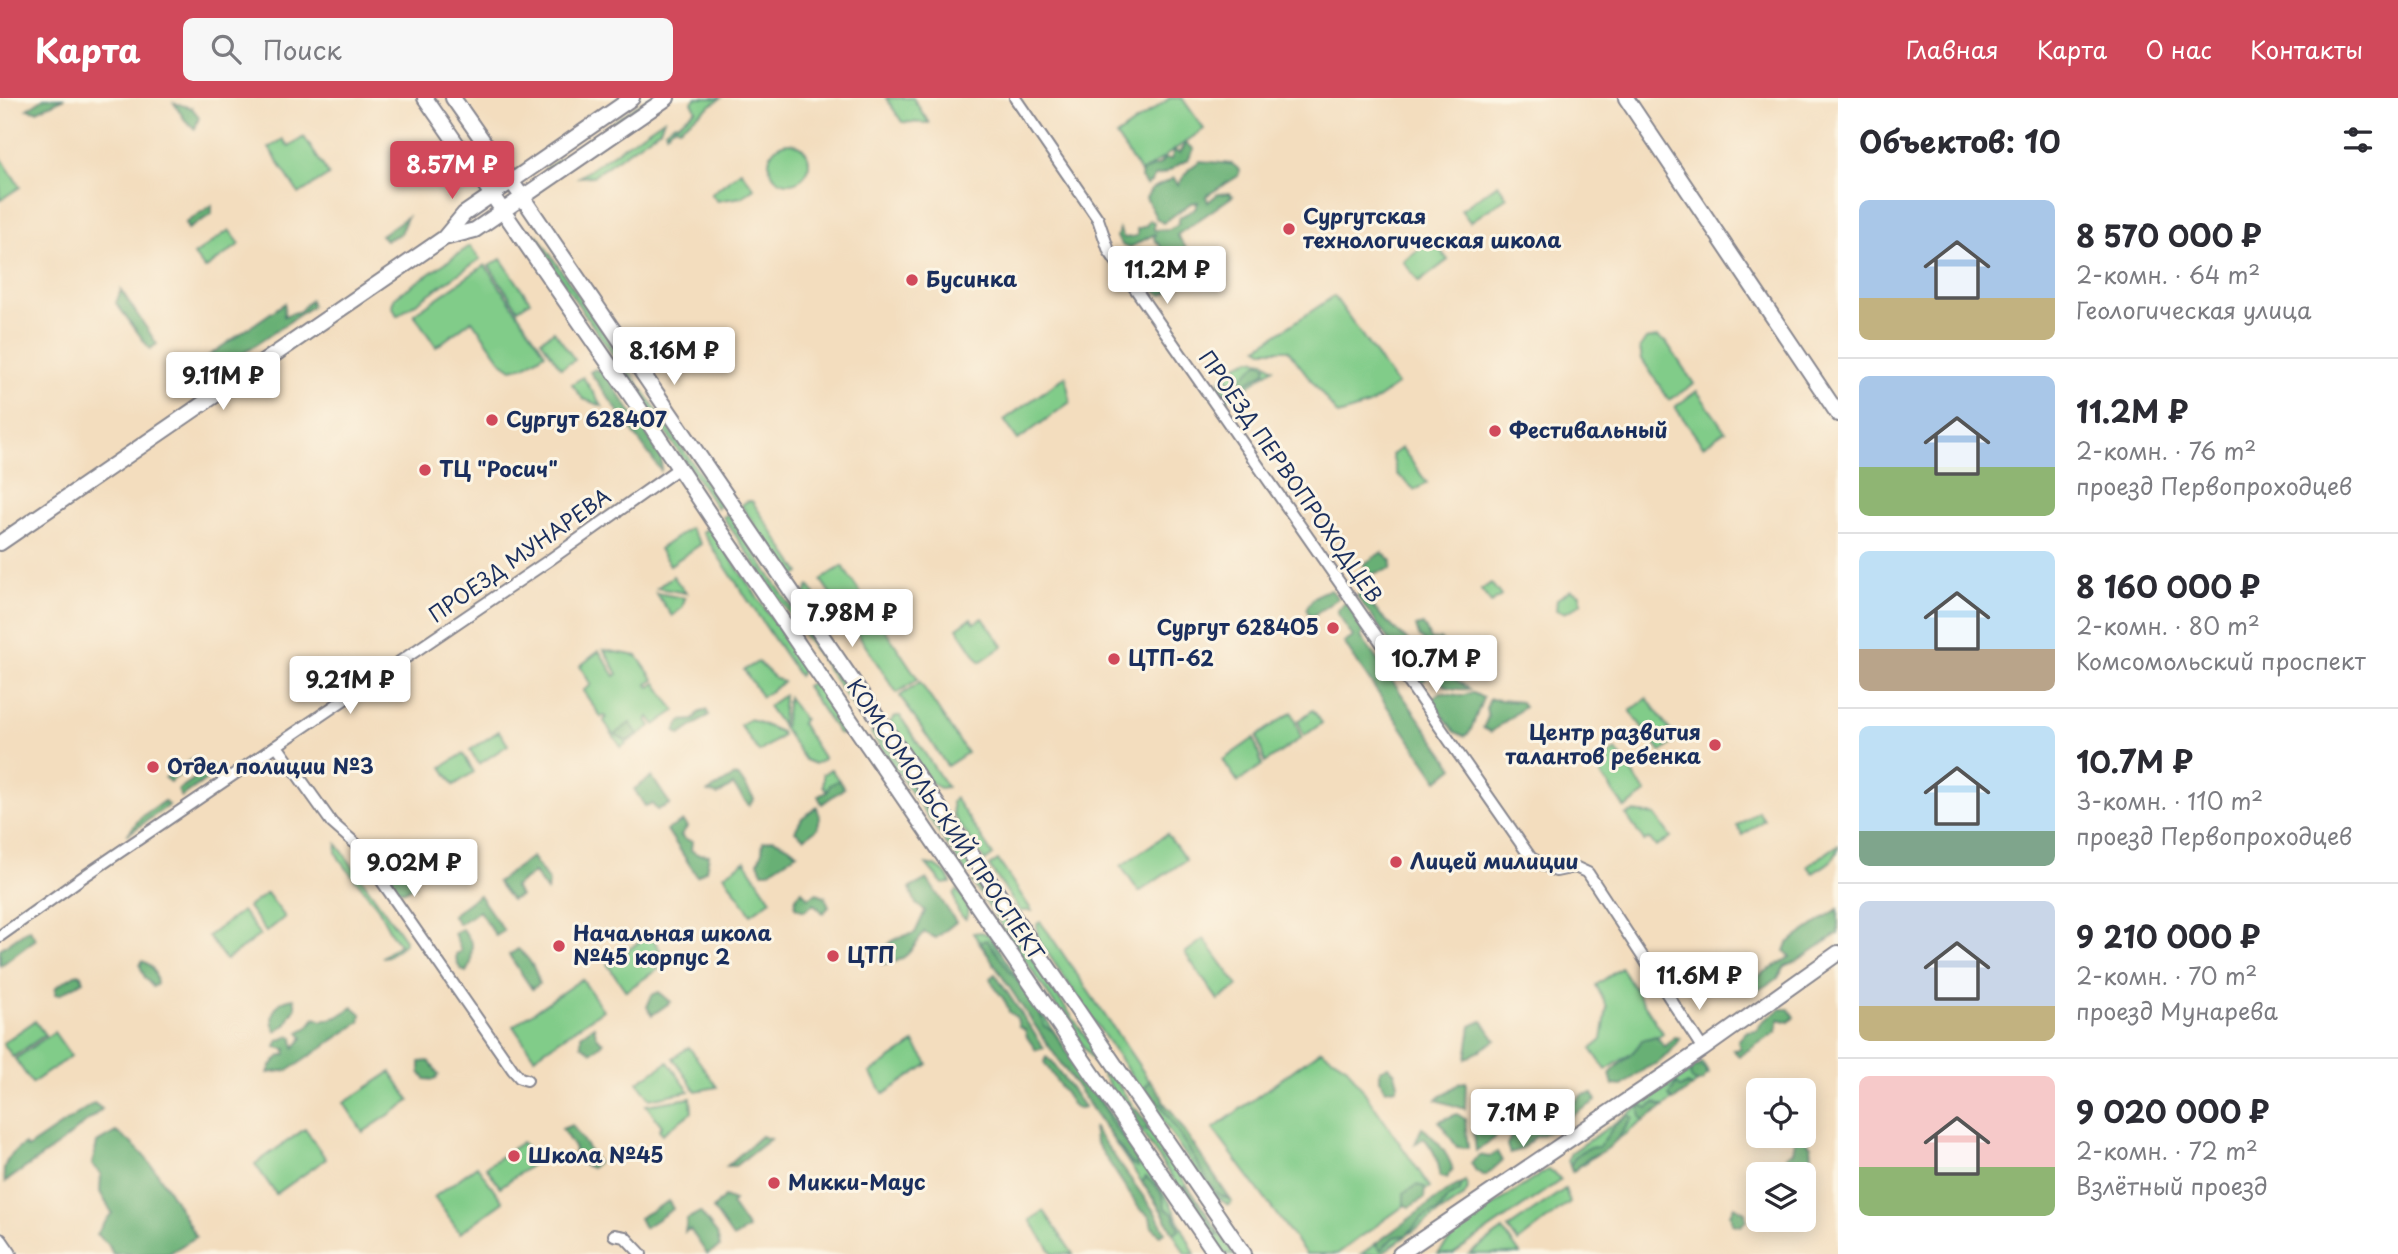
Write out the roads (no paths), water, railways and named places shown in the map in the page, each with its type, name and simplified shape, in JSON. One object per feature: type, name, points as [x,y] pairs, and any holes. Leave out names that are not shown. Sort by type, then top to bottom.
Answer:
[{"type":"main road","name":"КОМСОМОЛЬСКИЙ ПРОСПЕКТ","points":[[425,98],[1216,1254]]},
{"type":"main road","name":"КОМСОМОЛЬСКИЙ ПРОСПЕКТ","points":[[453,98],[1244,1254]]},
{"type":"main road","points":[[0,543],[444,238],[464,214],[632,98]]},
{"type":"main road","points":[[444,238],[469,232],[503,212],[667,98]]},
{"type":"main road","points":[[1626,98],[1805,362],[1836,411],[1838,427]]},
{"type":"main road","points":[[1400,1254],[1703,1049],[1838,953]]},
{"type":"main road","points":[[0,1243],[8,1254]]},
{"type":"street","name":"ПРОЕЗД ПЕРВОПРОХОДЦЕВ","points":[[1015,98],[1098,219],[1109,251],[1531,858],[1556,871],[1575,867],[1588,873],[1703,1049]]},
{"type":"street","name":"ПРОЕЗД МУНАРЕВА","points":[[0,936],[680,468]]},
{"type":"street","points":[[278,746],[332,823],[356,844],[513,1070],[527,1080]]},
{"type":"street","points":[[614,1235],[625,1237],[640,1254]]},
{"type":"place","name":"Сургутская технологическая школа","points":[[1289,229]]},
{"type":"place","name":"Бусинка","points":[[912,280]]},
{"type":"place","name":"Сургут 628407","points":[[492,420]]},
{"type":"place","name":"Фестивальный","points":[[1495,431]]},
{"type":"place","name":"ТЦ \"Росич\"","points":[[425,470]]},
{"type":"place","name":"Сургут 628405","points":[[1333,628]]},
{"type":"place","name":"ЦТП-62","points":[[1114,659]]},
{"type":"place","name":"Центр развития талантов ребенка","points":[[1715,745]]},
{"type":"place","name":"Отдел полиции №3","points":[[153,767]]},
{"type":"place","name":"Лицей милиции","points":[[1396,862]]},
{"type":"place","name":"Начальная школа №45 корпус 2","points":[[559,946]]},
{"type":"place","name":"ЦТП","points":[[833,956]]},
{"type":"place","name":"Школа №45","points":[[514,1156]]},
{"type":"place","name":"Микки-Маус","points":[[774,1183]]}]
